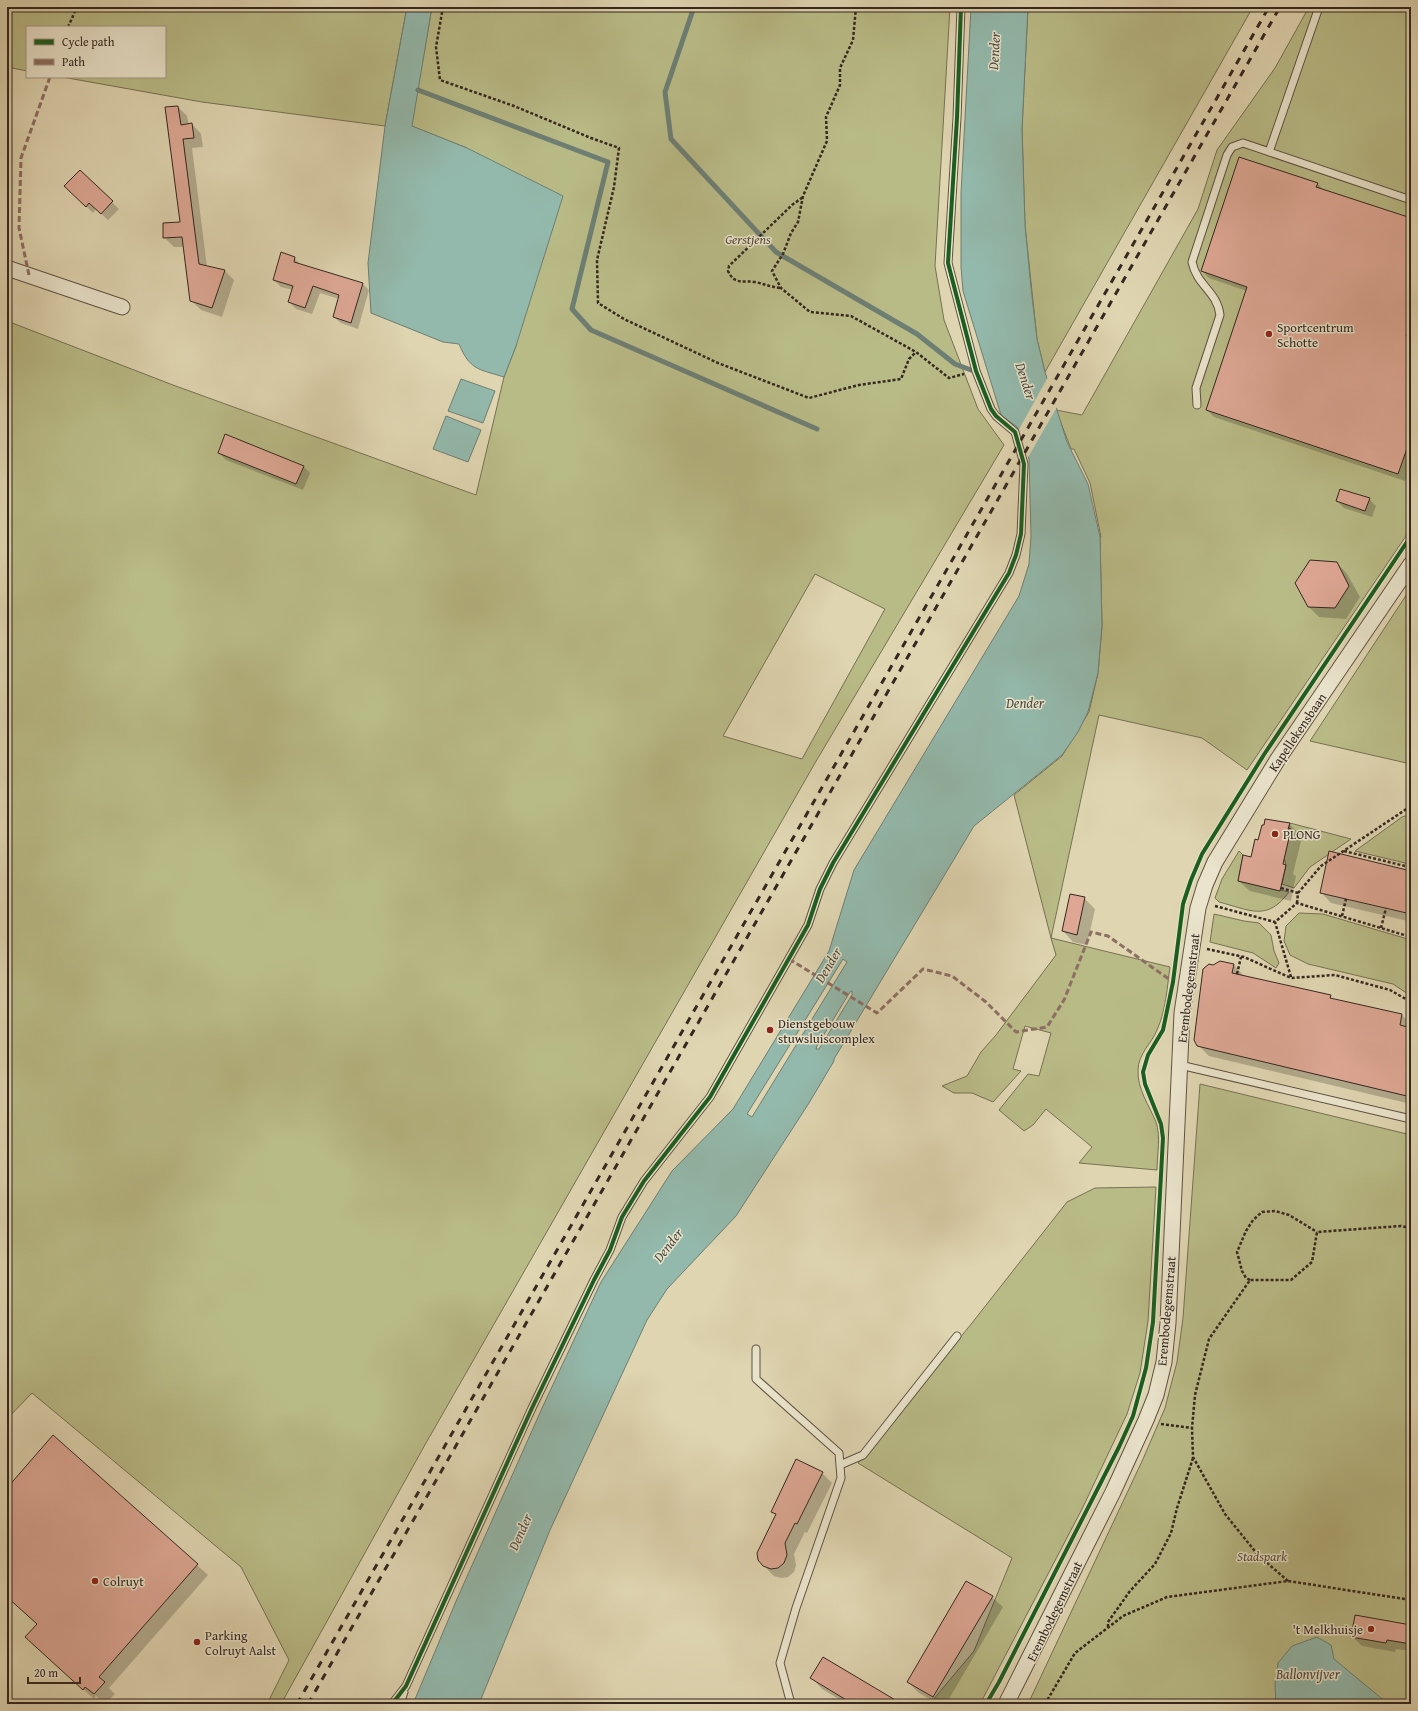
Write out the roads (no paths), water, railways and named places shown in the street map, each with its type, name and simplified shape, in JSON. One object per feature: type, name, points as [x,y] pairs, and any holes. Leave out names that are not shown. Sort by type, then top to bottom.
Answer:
[{"type":"street","points":[[7,268],[122,307]]},
{"type":"street","name":"Kapellekensbaan","points":[[1199,905],[1205,885],[1215,862],[1278,759],[1411,564]]},
{"type":"street","name":"Erembodegemstraat","points":[[1006,1704],[1113,1492],[1156,1395],[1164,1362],[1168,1323],[1182,1013],[1199,905]]},
{"type":"lane","points":[[400,1704],[406,1686],[532,1408],[610,1250],[622,1217],[644,1181],[710,1097],[808,925],[820,889],[833,863],[1009,573],[1016,555],[1021,534],[1024,464],[1015,432],[1002,422],[991,409],[976,371],[948,263],[957,118],[961,7]]},
{"type":"lane","points":[[1269,152],[1319,7]]},
{"type":"lane","points":[[1197,405],[1196,388],[1220,314],[1219,305],[1213,295],[1199,281],[1194,273],[1192,262],[1227,155],[1232,147],[1243,143],[1411,200]]},
{"type":"lane","points":[[1180,1065],[1411,1119]]},
{"type":"lane","points":[[840,1465],[863,1455],[958,1336]]},
{"type":"lane","points":[[756,1349],[756,1379],[839,1453],[841,1478],[796,1608],[780,1663],[791,1704]]},
{"type":"lane","points":[[392,1704],[406,1686]]},
{"type":"water","points":[[407,7],[432,7],[412,126],[467,148],[563,196],[516,346],[504,377],[481,370],[471,364],[463,353],[459,344],[443,342],[371,313],[368,263],[385,126]]},
{"type":"water","name":"Dender","points":[[971,7],[1028,7],[1022,129],[1025,225],[1037,339],[1045,372],[1067,442],[1088,484],[1100,537],[1102,626],[1098,673],[1088,712],[1078,732],[1062,755],[974,826],[809,1103],[736,1216],[667,1289],[647,1320],[550,1530],[479,1704],[413,1704],[457,1599],[543,1406],[601,1282],[672,1171],[733,1109],[829,951],[854,870],[1019,596],[1029,564],[1031,536],[1029,459],[1017,427],[1001,415],[963,291],[961,267],[961,193]],"holes":[[[843,959],[847,962],[752,1117],[747,1114]],[[852,991],[852,995],[819,1049],[816,1049]]]},
{"type":"water","points":[[461,379],[495,391],[483,423],[448,411]]},
{"type":"water","points":[[446,416],[481,430],[468,462],[433,449]]},
{"type":"water","name":"Ballonvijver","points":[[1317,1637],[1331,1645],[1334,1659],[1381,1698],[1393,1704],[1276,1704],[1275,1684],[1278,1663],[1292,1646]]},
{"type":"waterway","points":[[694,7],[665,92],[671,139],[776,252],[917,334],[955,364],[971,370]]},
{"type":"waterway","points":[[418,90],[608,162],[572,309],[591,330],[817,429]]},
{"type":"railway","points":[[297,1704],[1269,7]]},
{"type":"railway","points":[[308,1704],[1280,7]]},
{"type":"place","name":"Sportcentrum Schotte","points":[[1269,334]]},
{"type":"place","name":"PLONG","points":[[1275,834]]},
{"type":"place","name":"Dienstgebouw stuwsluiscomplex","points":[[770,1030]]},
{"type":"place","name":"Colruyt","points":[[95,1581]]},
{"type":"place","name":"'t Melkhuisje","points":[[1371,1629]]},
{"type":"place","name":"Parking Colruyt Aalst","points":[[197,1642]]},
{"type":"park label","name":"Gerstjens","points":[[748,239]]},
{"type":"park label","name":"Stadspark","points":[[1262,1556]]}]
